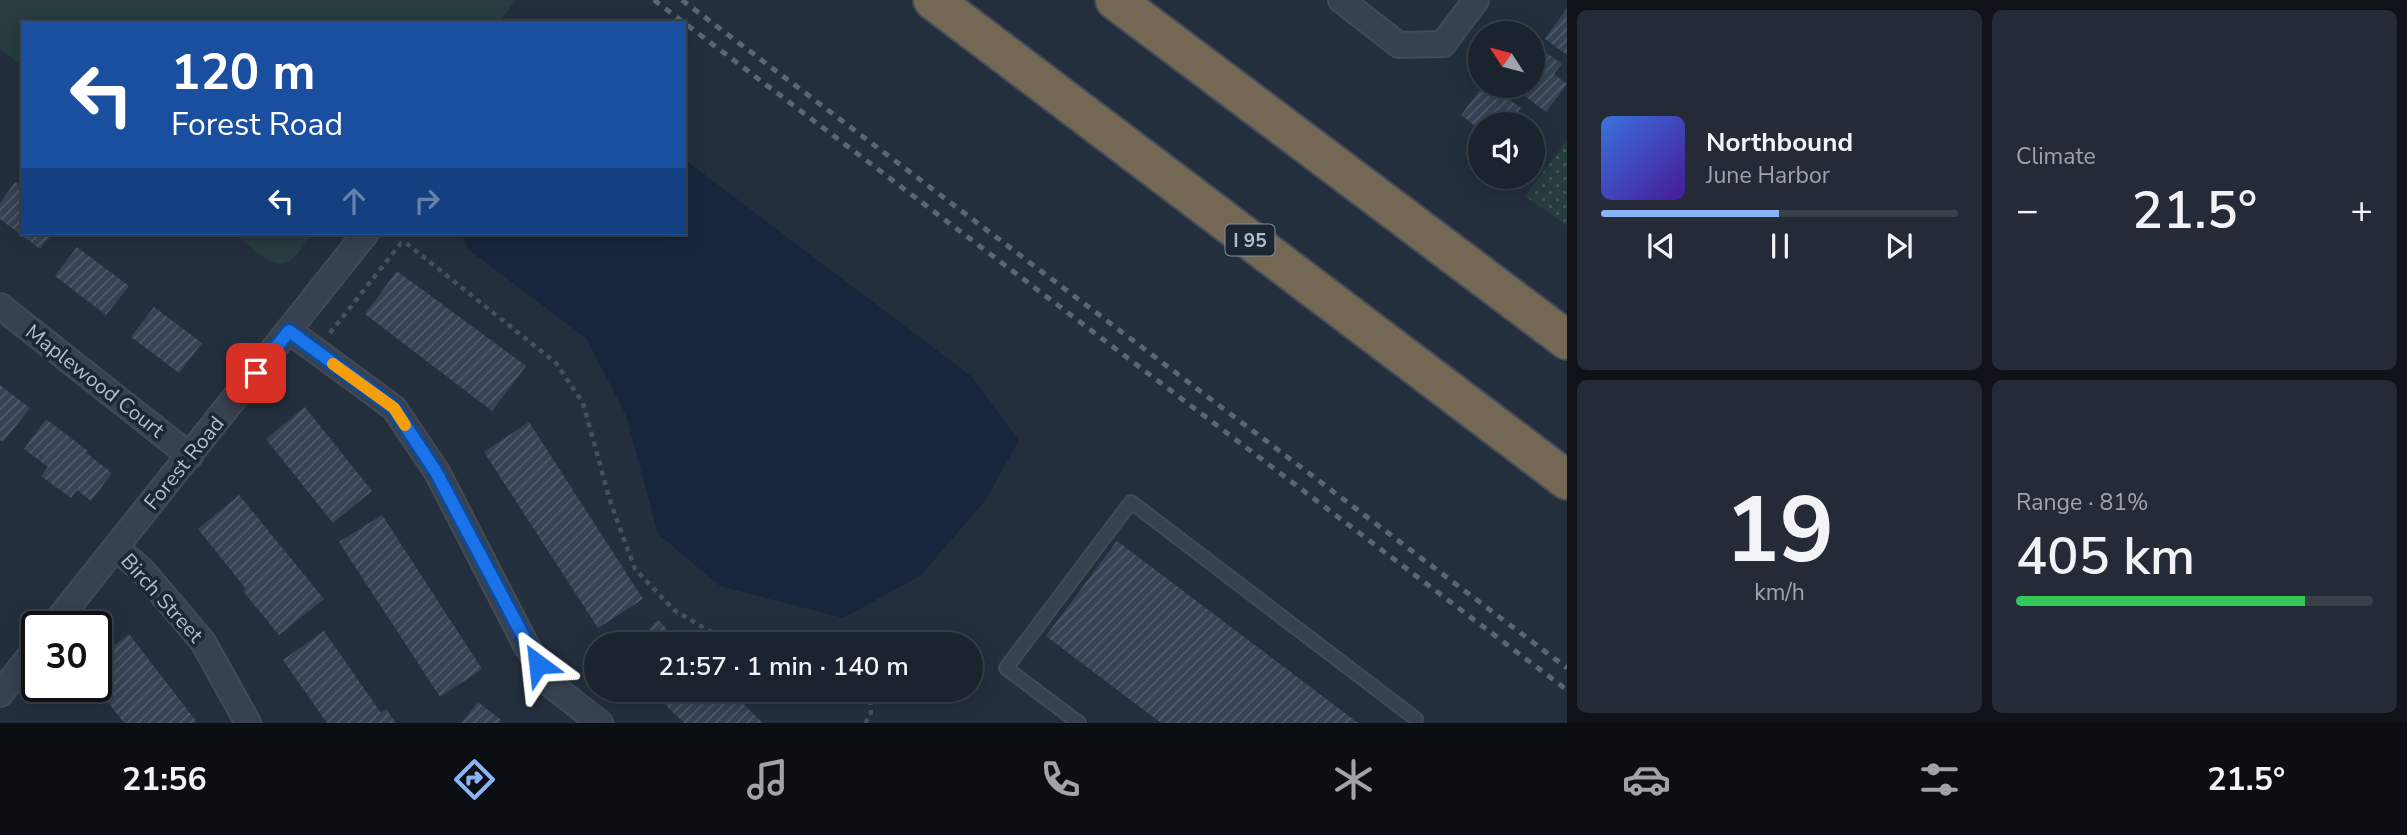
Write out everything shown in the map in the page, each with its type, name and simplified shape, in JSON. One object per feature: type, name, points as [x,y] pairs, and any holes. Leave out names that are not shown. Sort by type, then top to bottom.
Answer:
[{"type":"highway","name":"I 95","points":[[933,0],[1567,480]]},
{"type":"highway","points":[[1115,0],[1567,340]]},
{"type":"street","points":[[1341,0],[1399,45],[1443,44],[1476,0]]},
{"type":"street","name":"Forest Road","points":[[65,611],[364,235]]},
{"type":"street","name":"Maplewood Court","points":[[0,306],[190,456]]},
{"type":"street","points":[[289,331],[394,408],[436,472],[525,643],[550,684],[600,723]]},
{"type":"street","name":"Birch Street","points":[[116,548],[142,570],[203,642],[248,723]]},
{"type":"street","points":[[0,694],[21,668]]},
{"type":"lane","points":[[1079,723],[1006,668],[1131,502],[1417,722]]},
{"type":"path","points":[[329,333],[401,243],[406,243],[556,363],[583,403],[611,505],[635,569],[674,610],[712,632]]},
{"type":"path","points":[[865,723],[870,716],[870,702]]},
{"type":"green space","points":[[0,0],[516,0],[500,21],[21,21],[21,65],[0,49]]},
{"type":"green space","points":[[1567,140],[1567,226],[1525,196],[1530,189],[1545,189],[1545,169]]},
{"type":"green space","points":[[236,235],[311,235],[294,257],[284,263],[276,263],[261,256]]},
{"type":"water","points":[[686,161],[972,377],[1019,440],[985,501],[920,576],[843,618],[720,586],[658,534],[626,415],[586,338],[468,249],[463,235],[686,235]]},
{"type":"building","points":[[1567,8],[1567,55],[1545,39]]},
{"type":"building","points":[[1545,52],[1562,64],[1554,74],[1567,84],[1546,112],[1528,98],[1545,98]]},
{"type":"building","points":[[1474,98],[1507,98],[1521,108],[1518,112],[1468,112],[1468,121],[1461,115]]},
{"type":"building","points":[[15,182],[21,186],[21,235],[0,219],[0,203]]},
{"type":"building","points":[[21,235],[51,235],[40,249]]},
{"type":"building","points":[[77,247],[129,286],[106,315],[55,276]]},
{"type":"building","points":[[397,271],[526,366],[492,411],[365,314]]},
{"type":"building","points":[[154,307],[202,343],[179,373],[131,337]]},
{"type":"building","points":[[0,385],[30,408],[3,442],[0,440]]},
{"type":"building","points":[[305,407],[372,491],[333,523],[266,439]]},
{"type":"building","points":[[46,419],[112,473],[91,501],[77,490],[71,498],[41,476],[48,467],[24,449]]},
{"type":"building","points":[[529,422],[643,599],[598,628],[484,452]]},
{"type":"building","points":[[239,495],[324,599],[279,635],[198,529]]},
{"type":"building","points":[[382,515],[482,669],[440,697],[339,542]]},
{"type":"building","points":[[1117,541],[1358,723],[1161,723],[1046,636]]},
{"type":"building","points":[[658,620],[670,632],[646,632]]},
{"type":"building","points":[[324,631],[381,713],[386,709],[396,723],[327,723],[283,660]]},
{"type":"building","points":[[129,634],[196,721],[124,723],[108,702],[112,702],[112,647]]},
{"type":"building","points":[[478,702],[501,720],[499,723],[461,723]]},
{"type":"building","points":[[662,702],[741,702],[763,723],[684,723]]},
{"type":"railway","points":[[654,0],[682,21]]},
{"type":"railway","points":[[682,0],[1567,668]]},
{"type":"railway","points":[[686,24],[1567,690]]},
{"type":"slow traffic","points":[[333,364],[394,408],[405,425]]},
{"type":"route","points":[[256,373],[289,331],[394,408],[436,472],[538,664]]}]
